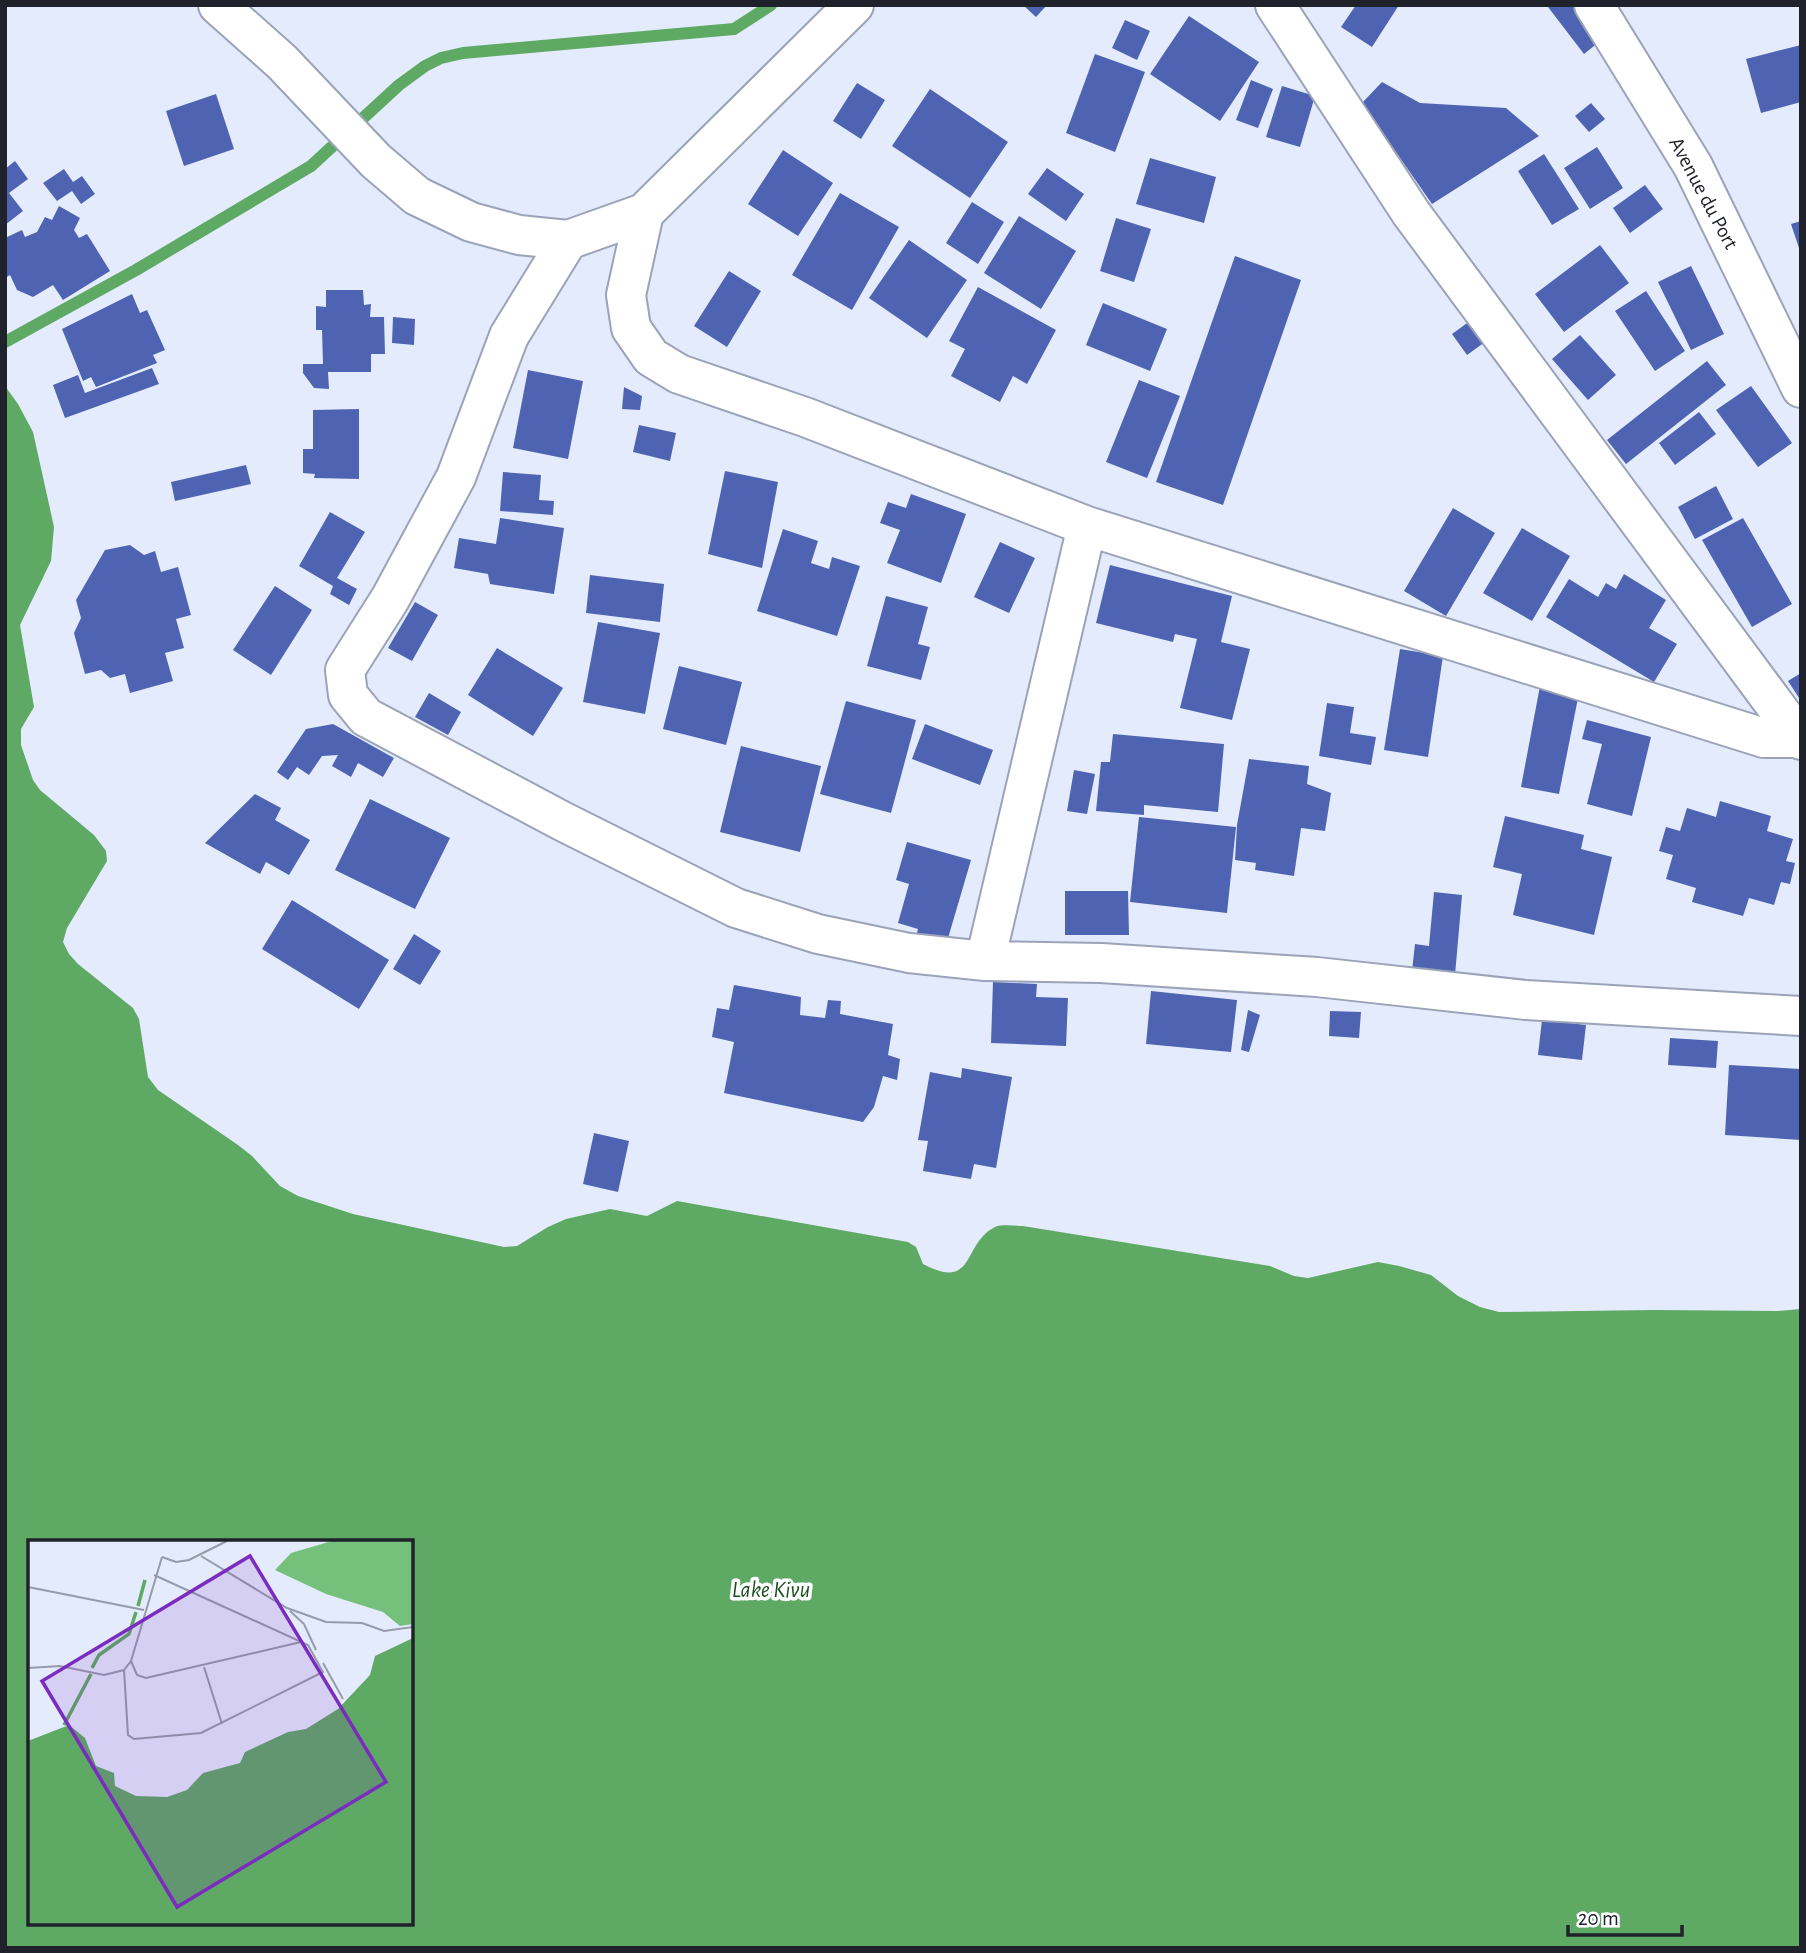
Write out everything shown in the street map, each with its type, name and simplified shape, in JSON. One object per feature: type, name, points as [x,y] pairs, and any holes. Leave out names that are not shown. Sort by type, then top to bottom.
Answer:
[{"type":"street","points":[[218,5],[282,62],[376,161],[417,196],[471,222],[519,235],[568,240],[644,213],[854,5]]},
{"type":"street","points":[[1275,5],[1411,213],[1800,739]]},
{"type":"street","name":"Avenue du Port","points":[[1594,5],[1693,166],[1801,388]]},
{"type":"street","points":[[644,213],[626,295],[631,328],[651,357],[679,374],[805,417],[1087,526],[1764,738],[1800,739]]},
{"type":"street","points":[[568,240],[509,336],[456,477],[390,599],[345,670],[348,695],[366,717],[562,821],[736,908],[818,934],[909,953],[985,961],[1101,963],[1317,977],[1526,1000],[1801,1016]]},
{"type":"street","points":[[985,961],[1087,526]]},
{"type":"water","name":"Lake Kivu","points":[[5,386],[33,432],[54,527],[51,561],[20,625],[34,707],[21,729],[21,745],[33,780],[40,790],[94,835],[106,851],[107,861],[67,928],[63,942],[78,964],[133,1008],[139,1019],[148,1077],[158,1090],[238,1145],[280,1186],[298,1196],[353,1214],[504,1247],[517,1246],[566,1219],[610,1209],[647,1216],[677,1201],[908,1242],[916,1247],[923,1264],[940,1271],[952,1272],[960,1269],[977,1243],[995,1227],[1023,1226],[1270,1266],[1294,1276],[1308,1278],[1378,1262],[1431,1275],[1458,1296],[1480,1307],[1499,1312],[1801,1309],[1801,1948],[5,1948]]},
{"type":"building","points":[[1023,5],[1047,5],[1036,17]]},
{"type":"building","points":[[1356,5],[1399,5],[1372,47],[1341,27]]},
{"type":"building","points":[[1579,5],[1604,38],[1584,54],[1548,7]]},
{"type":"building","points":[[1189,16],[1259,62],[1220,121],[1150,74]]},
{"type":"building","points":[[1125,20],[1150,31],[1137,60],[1112,48]]},
{"type":"building","points":[[1801,45],[1801,102],[1761,113],[1746,59]]},
{"type":"building","points":[[1095,54],[1145,72],[1115,152],[1066,133]]},
{"type":"building","points":[[1251,80],[1273,89],[1258,128],[1236,120]]},
{"type":"building","points":[[1382,82],[1420,103],[1506,108],[1539,136],[1432,204],[1362,103]]},
{"type":"building","points":[[857,83],[885,100],[861,139],[833,121]]},
{"type":"building","points":[[1282,86],[1315,96],[1300,147],[1266,137]]},
{"type":"building","points":[[930,89],[1008,142],[970,198],[892,146]]},
{"type":"building","points":[[216,94],[234,149],[184,166],[166,111]]},
{"type":"building","points":[[1591,103],[1605,119],[1589,132],[1575,116]]},
{"type":"building","points":[[1597,147],[1623,188],[1590,209],[1564,168]]},
{"type":"building","points":[[783,150],[833,183],[798,236],[748,204]]},
{"type":"building","points":[[1544,154],[1579,209],[1552,225],[1518,171]]},
{"type":"building","points":[[1150,158],[1216,177],[1204,223],[1136,204]]},
{"type":"building","points":[[15,161],[28,179],[9,193],[23,211],[5,225],[5,169]]},
{"type":"building","points":[[1047,168],[1084,194],[1066,221],[1028,194]]},
{"type":"building","points":[[64,169],[73,182],[82,176],[95,194],[81,204],[72,191],[57,201],[43,183]]},
{"type":"building","points":[[1645,185],[1663,209],[1630,233],[1613,208]]},
{"type":"building","points":[[840,193],[899,227],[852,310],[792,275]]},
{"type":"building","points":[[972,202],[1004,222],[978,264],[946,243]]},
{"type":"building","points":[[59,206],[80,218],[74,230],[79,238],[87,234],[110,271],[63,300],[53,285],[33,297],[17,290],[10,275],[5,278],[5,238],[22,230],[25,237],[37,232],[45,217],[52,220]]},
{"type":"building","points":[[1019,216],[1076,251],[1041,309],[984,273]]},
{"type":"building","points":[[1116,218],[1151,229],[1134,282],[1100,271]]},
{"type":"building","points":[[1801,221],[1801,250],[1800,251],[1791,224]]},
{"type":"building","points":[[909,240],[967,280],[927,338],[869,298]]},
{"type":"building","points":[[1600,245],[1629,283],[1564,332],[1535,294]]},
{"type":"building","points":[[1235,256],[1301,280],[1223,505],[1156,482]]},
{"type":"building","points":[[1691,266],[1724,334],[1691,350],[1658,282]]},
{"type":"building","points":[[729,271],[761,291],[727,347],[694,326]]},
{"type":"building","points":[[978,287],[1056,330],[1027,384],[1013,376],[1000,402],[951,376],[965,349],[949,341]]},
{"type":"building","points":[[326,290],[363,290],[364,305],[371,304],[370,317],[384,317],[385,354],[371,354],[371,372],[328,372],[329,389],[314,388],[303,373],[303,364],[323,364],[322,330],[316,330],[316,306],[326,307]]},
{"type":"building","points":[[1646,291],[1685,351],[1655,371],[1615,311]]},
{"type":"building","points":[[132,294],[140,313],[147,310],[165,350],[153,355],[157,363],[96,387],[91,377],[83,381],[62,329]]},
{"type":"building","points":[[1103,303],[1167,329],[1150,371],[1086,345]]},
{"type":"building","points":[[1481,313],[1496,334],[1467,355],[1452,334]]},
{"type":"building","points":[[393,317],[415,319],[414,345],[392,343]]},
{"type":"building","points":[[1580,335],[1616,375],[1588,400],[1552,359]]},
{"type":"building","points":[[1707,361],[1726,385],[1626,464],[1607,440]]},
{"type":"building","points":[[152,368],[159,384],[65,418],[53,385],[78,375],[85,393]]},
{"type":"building","points":[[528,370],[583,381],[568,459],[513,448]]},
{"type":"building","points":[[1139,380],[1180,396],[1147,478],[1106,462]]},
{"type":"building","points":[[1751,386],[1792,443],[1758,467],[1716,410]]},
{"type":"building","points":[[624,387],[642,396],[640,410],[622,409]]},
{"type":"building","points":[[359,409],[359,479],[314,478],[315,474],[303,473],[303,449],[313,449],[313,410]]},
{"type":"building","points":[[1699,412],[1716,434],[1675,465],[1659,443]]},
{"type":"building","points":[[639,425],[676,433],[670,461],[633,452]]},
{"type":"building","points":[[246,465],[251,484],[175,501],[171,482]]},
{"type":"building","points":[[725,471],[778,482],[762,568],[708,554]]},
{"type":"building","points":[[503,472],[541,475],[539,500],[554,501],[553,515],[500,511]]},
{"type":"building","points":[[1716,486],[1733,519],[1695,539],[1678,507]]},
{"type":"building","points":[[911,494],[966,514],[941,583],[887,563],[900,530],[880,523],[888,502],[906,508]]},
{"type":"building","points":[[1453,508],[1495,533],[1446,616],[1404,591]]},
{"type":"building","points":[[330,512],[365,532],[337,578],[357,589],[349,605],[330,594],[333,586],[299,566]]},
{"type":"building","points":[[500,518],[564,528],[554,594],[490,584],[488,574],[454,568],[459,538],[496,544]]},
{"type":"building","points":[[1743,518],[1792,604],[1752,627],[1702,540]]},
{"type":"building","points":[[1522,528],[1570,556],[1532,621],[1483,593]]},
{"type":"building","points":[[783,529],[818,541],[811,563],[829,569],[832,557],[860,566],[837,636],[757,611]]},
{"type":"building","points":[[1000,542],[1035,558],[1009,613],[974,597]]},
{"type":"building","points":[[130,545],[144,555],[155,551],[161,572],[178,567],[191,615],[176,619],[184,648],[165,653],[173,681],[130,693],[125,674],[110,678],[101,670],[85,674],[74,633],[81,618],[76,600],[105,550]]},
{"type":"building","points":[[1110,565],[1232,596],[1221,642],[1250,649],[1232,720],[1180,708],[1197,639],[1175,634],[1173,642],[1096,623]]},
{"type":"building","points":[[1624,574],[1666,600],[1649,628],[1677,644],[1654,682],[1546,617],[1569,579],[1598,597],[1606,583],[1616,589]]},
{"type":"building","points":[[590,575],[664,584],[660,622],[586,613]]},
{"type":"building","points":[[275,586],[312,610],[271,675],[233,650]]},
{"type":"building","points":[[886,596],[928,607],[918,644],[930,647],[921,680],[867,666]]},
{"type":"building","points":[[415,602],[438,615],[412,661],[388,648]]},
{"type":"building","points":[[598,622],[660,633],[645,714],[583,702]]},
{"type":"building","points":[[497,648],[563,688],[533,736],[468,695]]},
{"type":"building","points":[[1400,649],[1443,656],[1428,757],[1384,750]]},
{"type":"building","points":[[679,666],[742,682],[726,745],[663,729]]},
{"type":"building","points":[[1801,673],[1801,701],[1788,681]]},
{"type":"building","points":[[1540,686],[1579,693],[1559,794],[1521,787]]},
{"type":"building","points":[[429,693],[461,712],[448,735],[415,717]]},
{"type":"building","points":[[846,701],[916,720],[891,813],[820,794]]},
{"type":"building","points":[[1327,703],[1354,707],[1350,733],[1376,737],[1371,765],[1319,756]]},
{"type":"building","points":[[1587,720],[1651,737],[1632,816],[1587,804],[1602,744],[1582,739]]},
{"type":"building","points":[[333,724],[394,758],[383,777],[358,763],[351,777],[332,766],[338,755],[322,756],[309,775],[297,767],[288,780],[277,772],[306,729]]},
{"type":"building","points":[[925,724],[993,750],[980,785],[912,759]]},
{"type":"building","points":[[1113,734],[1224,744],[1218,812],[1144,805],[1144,815],[1096,811],[1101,762],[1110,762]]},
{"type":"building","points":[[741,746],[821,766],[800,852],[720,832]]},
{"type":"building","points":[[1249,759],[1309,766],[1307,784],[1331,793],[1325,831],[1301,828],[1294,876],[1255,870],[1256,863],[1235,860],[1237,825]]},
{"type":"building","points":[[1074,770],[1095,774],[1087,814],[1067,811]]},
{"type":"building","points":[[255,794],[281,808],[275,820],[310,840],[289,875],[266,862],[260,874],[205,843]]},
{"type":"building","points":[[370,799],[450,838],[415,909],[335,870]]},
{"type":"building","points":[[1720,801],[1771,816],[1767,831],[1793,839],[1786,861],[1795,863],[1790,884],[1781,882],[1774,905],[1749,898],[1743,916],[1692,902],[1696,888],[1666,879],[1673,855],[1659,851],[1666,827],[1680,831],[1687,808],[1716,817]]},
{"type":"building","points":[[1505,816],[1584,835],[1581,849],[1612,857],[1594,935],[1513,915],[1522,874],[1493,867]]},
{"type":"building","points":[[1139,817],[1236,827],[1227,913],[1130,902]]},
{"type":"building","points":[[907,842],[971,860],[946,945],[916,937],[918,929],[898,923],[909,884],[896,880]]},
{"type":"building","points":[[1065,891],[1128,891],[1129,935],[1065,935]]},
{"type":"building","points":[[1434,892],[1462,895],[1455,975],[1412,971],[1415,944],[1429,946]]},
{"type":"building","points":[[292,900],[389,960],[359,1009],[262,949]]},
{"type":"building","points":[[414,934],[441,951],[420,985],[393,969]]},
{"type":"building","points":[[993,982],[1037,984],[1036,997],[1068,998],[1066,1046],[991,1043]]},
{"type":"building","points":[[734,985],[801,997],[800,1015],[825,1018],[828,1000],[841,1001],[840,1014],[893,1024],[888,1055],[900,1059],[897,1080],[883,1076],[874,1107],[863,1122],[724,1093],[734,1042],[712,1037],[717,1008],[729,1010]]},
{"type":"building","points":[[1151,991],[1237,1000],[1231,1052],[1146,1044]]},
{"type":"building","points":[[1248,1010],[1260,1015],[1249,1052],[1241,1050]]},
{"type":"building","points":[[1330,1011],[1361,1012],[1359,1038],[1329,1036]]},
{"type":"building","points":[[1542,1020],[1586,1025],[1582,1060],[1538,1055]]},
{"type":"building","points":[[1670,1038],[1718,1041],[1716,1068],[1668,1065]]},
{"type":"building","points":[[1729,1065],[1801,1069],[1801,1140],[1725,1135]]},
{"type":"building","points":[[962,1068],[1012,1077],[996,1168],[974,1164],[971,1179],[923,1171],[928,1141],[918,1140],[930,1072],[961,1078]]},
{"type":"building","points":[[594,1133],[629,1141],[618,1192],[583,1184]]},
{"type":"waterway","points":[[5,342],[136,270],[311,166],[399,85],[441,58],[463,53],[734,29],[771,5]]}]
